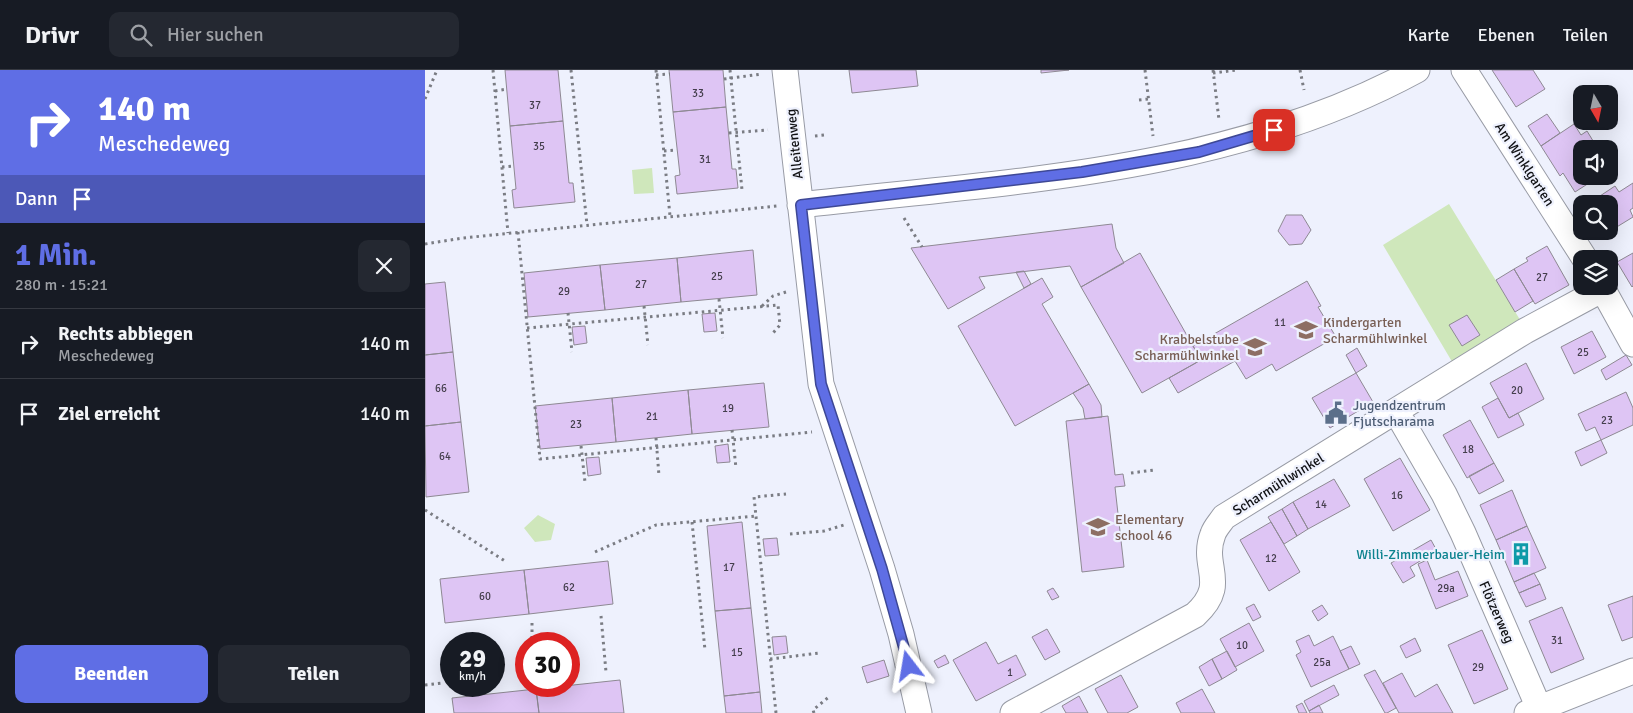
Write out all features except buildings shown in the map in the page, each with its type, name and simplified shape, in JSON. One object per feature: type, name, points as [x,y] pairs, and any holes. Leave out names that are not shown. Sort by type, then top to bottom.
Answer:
[{"type":"street","points":[[793,205],[1082,172],[1199,152],[1256,137],[1343,105],[1417,70]]},
{"type":"street","name":"Am Winklgarten","points":[[1464,70],[1579,250]]},
{"type":"street","name":"Alleitenweg","points":[[778,72],[793,205],[821,384],[882,569],[901,634],[919,713]]},
{"type":"street","name":"Scharmühlwinkel","points":[[1013,713],[1195,615],[1208,603],[1213,588],[1210,548],[1213,533],[1224,518],[1525,331],[1589,295]]},
{"type":"street","points":[[1606,295],[1633,344]]},
{"type":"street","name":"Flötzerweg","points":[[1396,411],[1463,533],[1533,710],[1633,670]]},
{"type":"path","points":[[425,98],[437,70]]},
{"type":"path","points":[[493,70],[508,233]]},
{"type":"path","points":[[571,70],[587,225]]},
{"type":"path","points":[[656,70],[670,216]]},
{"type":"path","points":[[731,70],[742,190]]},
{"type":"path","points":[[1145,70],[1154,142]]},
{"type":"path","points":[[1219,120],[1213,71],[1237,70]]},
{"type":"path","points":[[1300,70],[1304,90]]},
{"type":"path","points":[[724,79],[778,72]]},
{"type":"path","points":[[656,75],[670,74]]},
{"type":"path","points":[[495,91],[507,89]]},
{"type":"path","points":[[1139,100],[1149,99]]},
{"type":"path","points":[[729,133],[776,129]]},
{"type":"path","points":[[664,151],[677,150]]},
{"type":"path","points":[[502,168],[514,166]]},
{"type":"path","points":[[425,244],[508,233],[793,205]]},
{"type":"path","points":[[898,210],[922,247]]},
{"type":"path","points":[[518,232],[540,459],[817,432]]},
{"type":"path","points":[[762,306],[773,296],[794,291]]},
{"type":"path","points":[[719,298],[723,338]]},
{"type":"path","points":[[527,328],[778,305],[780,325],[773,333]]},
{"type":"path","points":[[644,306],[648,345]]},
{"type":"path","points":[[568,313],[572,352]]},
{"type":"path","points":[[732,430],[736,468]]},
{"type":"path","points":[[656,438],[659,476]]},
{"type":"path","points":[[581,446],[585,482]]},
{"type":"path","points":[[1131,473],[1154,470]]},
{"type":"path","points":[[776,713],[754,497],[786,494]]},
{"type":"path","points":[[425,510],[505,561]]},
{"type":"path","points":[[595,552],[656,525],[756,516]]},
{"type":"path","points":[[692,522],[705,650]]},
{"type":"path","points":[[790,534],[824,530],[849,524]]},
{"type":"path","points":[[601,616],[607,672]]},
{"type":"path","points":[[532,623],[532,632]]},
{"type":"path","points":[[770,659],[820,653]]},
{"type":"path","points":[[425,685],[440,683]]},
{"type":"path","points":[[814,713],[813,710],[830,696]]},
{"type":"green space","points":[[652,168],[654,193],[634,194],[632,170]]},
{"type":"green space","points":[[1449,204],[1522,323],[1454,365],[1383,245]]},
{"type":"green space","points":[[538,515],[555,524],[551,540],[535,542],[524,528]]},
{"type":"place","name":"Kindergarten Scharmühlwinkel","points":[[1306,330]]},
{"type":"place","name":"Krabbelstube Scharmühlwinkel","points":[[1255,347]]},
{"type":"place","name":"Jugendzentrum Fjutscharama","points":[[1336,413]]},
{"type":"place","name":"Elementary school 46","points":[[1098,527]]},
{"type":"place","name":"Willi-Zimmerbauer-Heim","points":[[1521,554]]},
{"type":"route","points":[[909,666],[882,569],[821,384],[801,205],[1082,172],[1146,162],[1199,152],[1256,137],[1274,130]]}]
